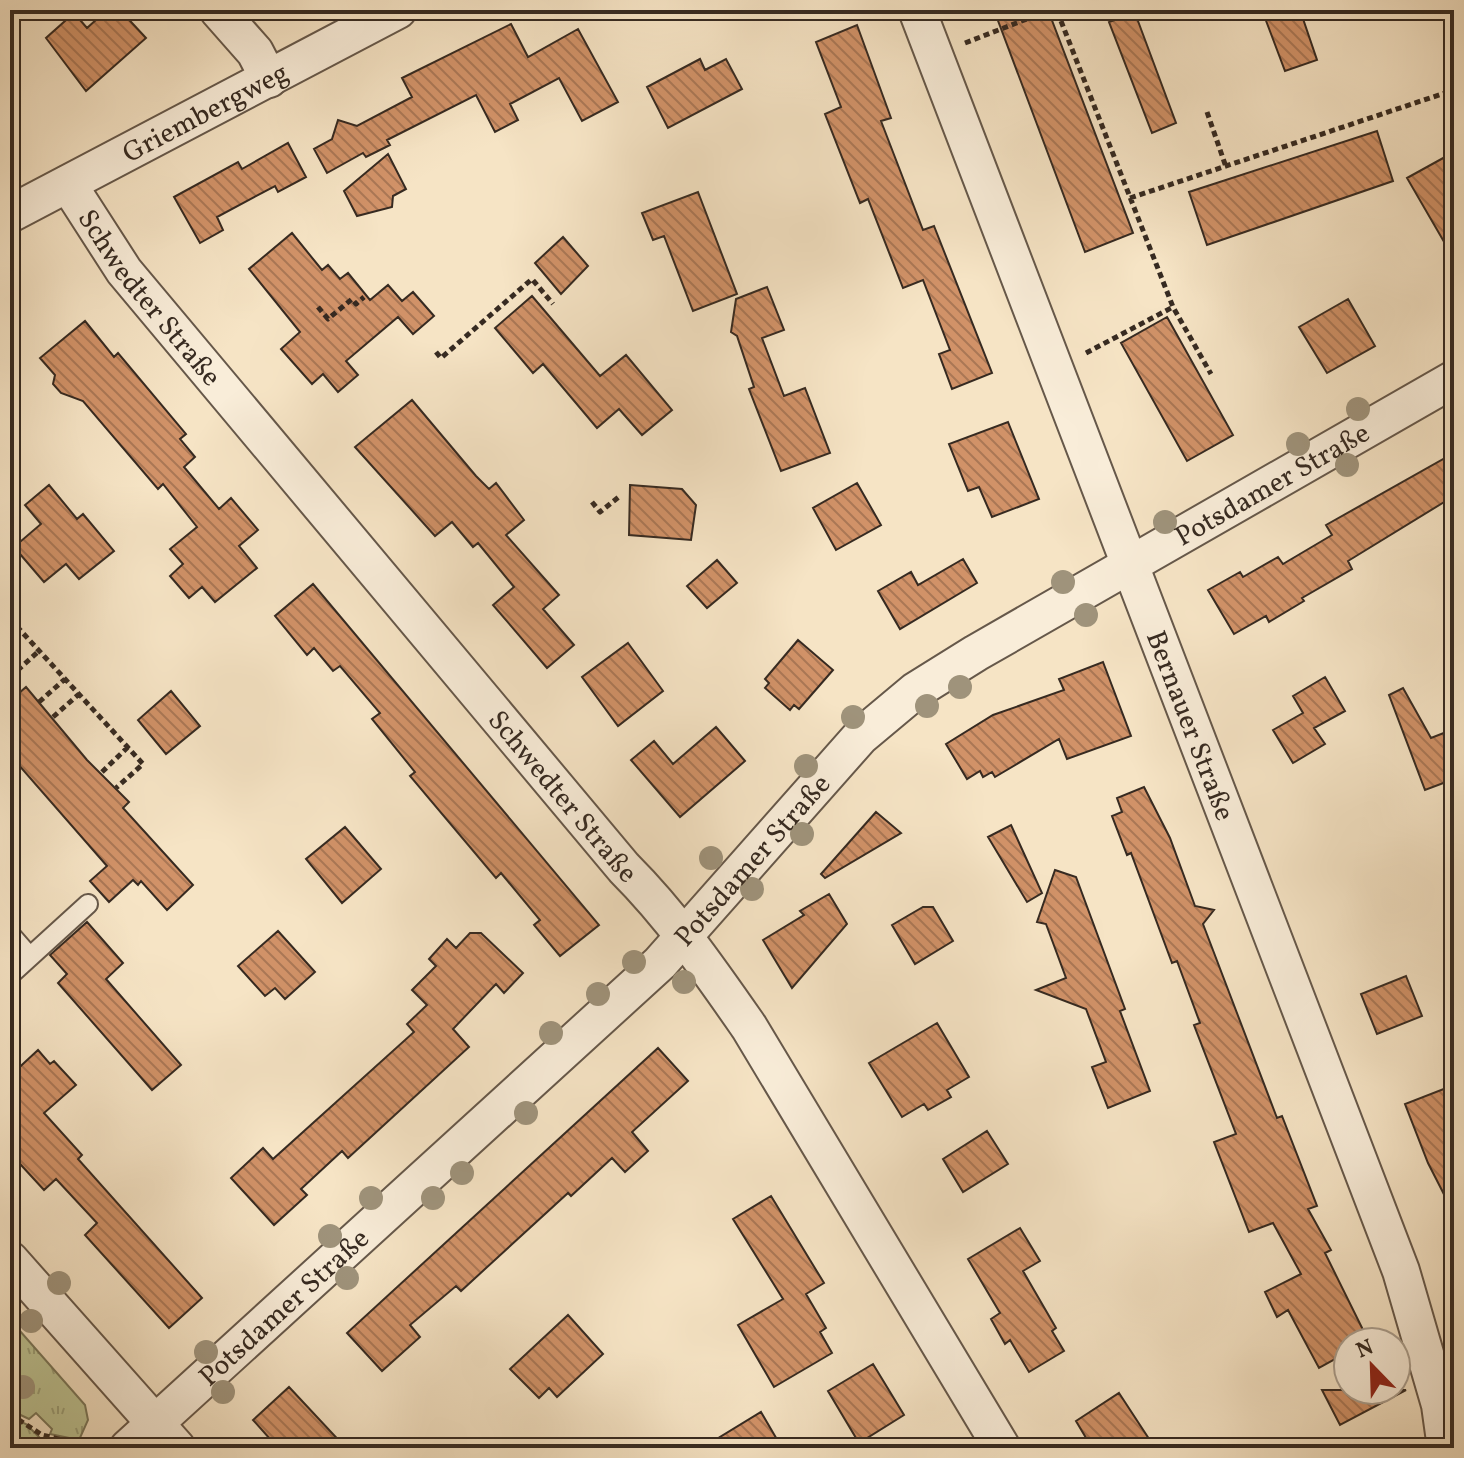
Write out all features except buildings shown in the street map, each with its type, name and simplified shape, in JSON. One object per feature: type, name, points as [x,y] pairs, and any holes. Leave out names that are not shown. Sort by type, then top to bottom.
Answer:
[{"type":"street","points":[[218,10],[255,52],[269,79]]},
{"type":"street","name":"Griembergweg","points":[[12,209],[68,184],[398,10]]},
{"type":"street","name":"Bernauer Straße","points":[[917,10],[1401,1271],[1436,1391],[1446,1448]]},
{"type":"street","name":"Schwedter Straße","points":[[68,184],[124,271],[684,935],[749,1027],[1002,1448]]},
{"type":"street","name":"Potsdamer Straße","points":[[128,1448],[166,1436],[660,963],[838,760],[883,716],[934,679],[1454,379]]},
{"type":"street","points":[[10,1260],[166,1436]]},
{"type":"lane","points":[[10,975],[88,904]]},
{"type":"lane","points":[[10,934],[30,957]]},
{"type":"path","points":[[966,43],[1050,10]]},
{"type":"path","points":[[1061,21],[1173,307],[1211,374]]},
{"type":"path","points":[[1130,198],[1454,90]]},
{"type":"path","points":[[1207,112],[1226,167]]},
{"type":"path","points":[[436,352],[441,358],[532,279],[553,304]]},
{"type":"path","points":[[318,307],[328,319],[352,299],[356,304],[364,297]]},
{"type":"path","points":[[1073,360],[1173,307]]},
{"type":"path","points":[[592,502],[600,512],[620,496]]},
{"type":"path","points":[[11,623],[143,764],[116,788]]},
{"type":"path","points":[[10,677],[39,651]]},
{"type":"path","points":[[39,702],[65,679]]},
{"type":"path","points":[[53,717],[79,694]]},
{"type":"path","points":[[102,772],[128,747]]},
{"type":"path","points":[[10,1414],[42,1435],[84,1445]]},
{"type":"green space","points":[[10,1330],[20,1331],[85,1405],[88,1420],[79,1440],[50,1434],[52,1429],[36,1413],[29,1419],[10,1410]]},
{"type":"green space","points":[[10,1417],[26,1424],[40,1438],[75,1444],[71,1448],[21,1448],[10,1426]]}]
